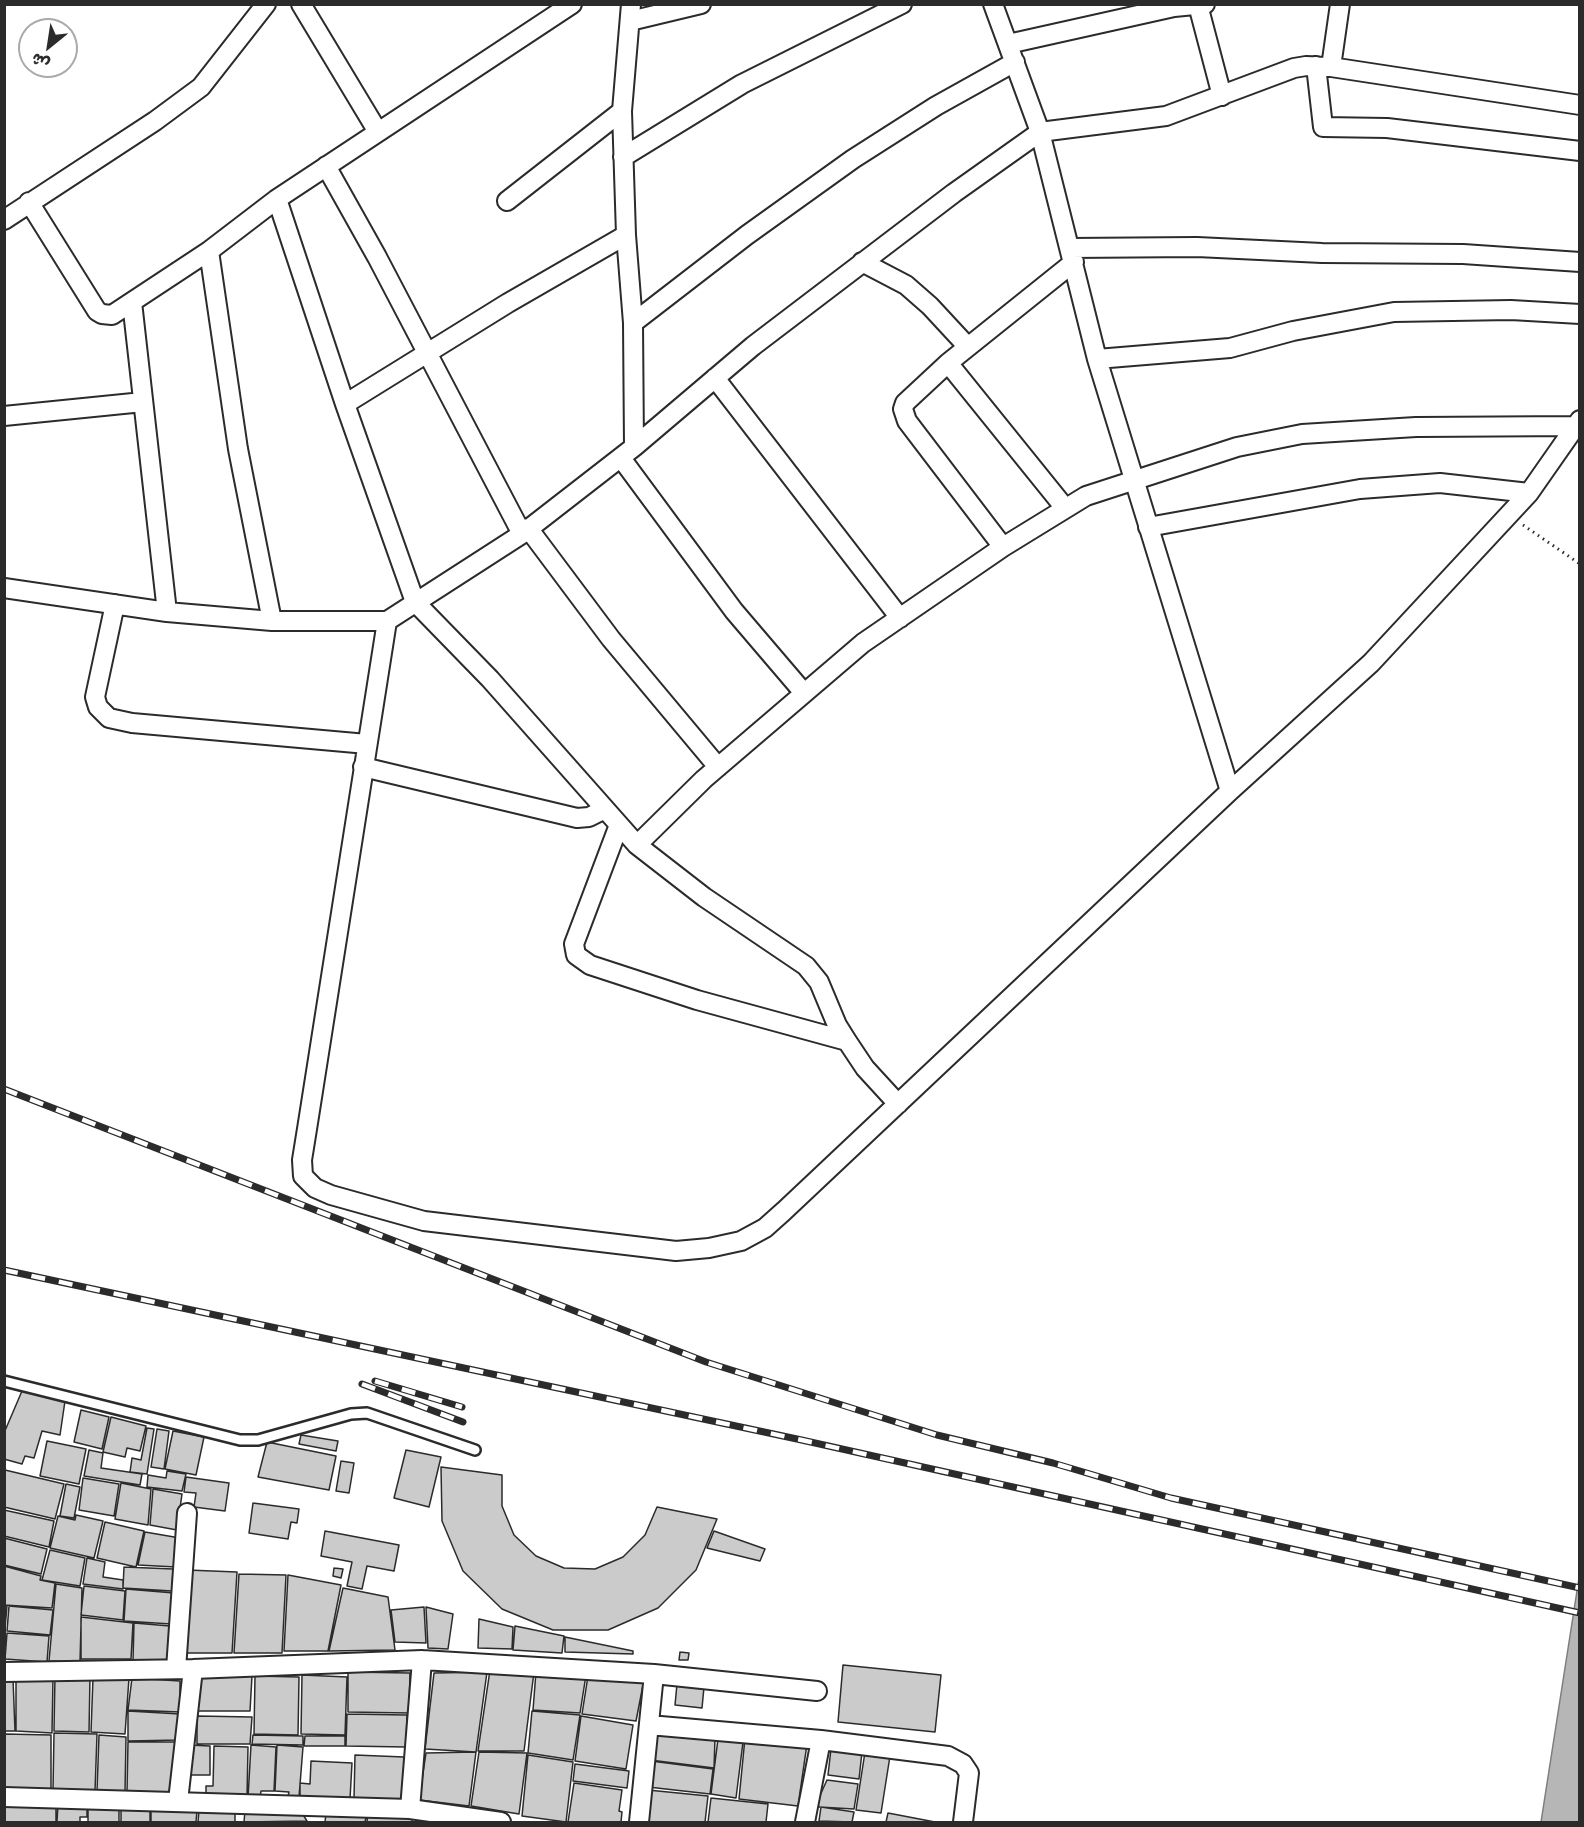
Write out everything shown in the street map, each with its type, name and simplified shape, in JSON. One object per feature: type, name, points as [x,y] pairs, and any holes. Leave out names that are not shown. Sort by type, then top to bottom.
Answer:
[{"type":"street","points":[[4,220],[155,121],[201,87],[266,4]]},
{"type":"street","points":[[301,4],[378,132]]},
{"type":"street","points":[[29,202],[97,310],[102,314],[112,315],[209,251],[277,199],[572,4]]},
{"type":"street","points":[[701,4],[630,13],[622,111],[626,235],[633,323],[628,453],[734,611],[804,693]]},
{"type":"street","points":[[623,157],[742,84],[902,4]]},
{"type":"street","points":[[993,4],[1040,132],[1097,359],[1230,791]]},
{"type":"street","points":[[1340,4],[1324,66],[1323,127],[1387,128],[1580,151]]},
{"type":"street","points":[[1008,44],[1174,6],[1202,5],[1222,96]]},
{"type":"street","points":[[633,323],[765,221],[853,159],[936,106],[1015,62]]},
{"type":"street","points":[[4,588],[167,612],[272,621],[387,621],[525,531],[628,453],[715,378],[862,262],[1040,132],[1151,119],[1186,110],[1294,68],[1324,66],[1580,105]]},
{"type":"street","points":[[507,201],[622,111]]},
{"type":"street","points":[[326,166],[525,531],[718,767]]},
{"type":"street","points":[[277,199],[345,404],[415,602],[490,679],[637,845],[704,897],[806,966],[819,982],[847,1041],[865,1068],[898,1104]]},
{"type":"street","points":[[345,404],[426,352],[626,235]]},
{"type":"street","points":[[1003,547],[904,414],[905,403],[1072,255],[1197,247],[1322,253],[1463,254],[1580,261]]},
{"type":"street","points":[[209,251],[238,449],[272,621]]},
{"type":"street","points":[[862,262],[906,285],[968,347]]},
{"type":"street","points":[[132,302],[167,612]]},
{"type":"street","points":[[1097,359],[1230,348],[1293,331],[1394,312],[1511,310],[1580,314]]},
{"type":"street","points":[[948,363],[1065,508]]},
{"type":"street","points":[[715,378],[900,618]]},
{"type":"street","points":[[4,416],[143,402]]},
{"type":"street","points":[[387,621],[302,1160],[303,1176],[315,1188],[339,1198],[424,1221],[676,1251],[709,1248],[741,1241],[765,1228],[1230,791],[1371,663],[1509,516],[1578,423]]},
{"type":"street","points":[[637,845],[718,767],[863,643],[1003,547],[1086,496],[1237,447],[1302,434],[1416,427],[1578,423]]},
{"type":"street","points":[[1148,527],[1360,489],[1440,483],[1528,493]]},
{"type":"street","points":[[115,604],[95,697],[98,707],[109,718],[132,723],[367,744]]},
{"type":"street","points":[[363,767],[577,818],[589,817],[604,810]]},
{"type":"street","points":[[619,825],[574,944],[576,956],[590,965],[697,1000],[847,1041]]},
{"type":"street","points":[[178,1801],[184,1669],[187,1514]]},
{"type":"street","points":[[421,1814],[422,1660]]},
{"type":"street","points":[[4,1672],[184,1669],[422,1660],[654,1674],[817,1691]]},
{"type":"street","points":[[639,1822],[654,1674]]},
{"type":"street","points":[[649,1725],[820,1740],[956,1759],[969,1773],[963,1822]]},
{"type":"street","points":[[805,1822],[820,1740]]},
{"type":"street","points":[[4,1797],[178,1801],[241,1814],[421,1814],[501,1822]]},
{"type":"lane","points":[[4,1381],[240,1440],[258,1440],[351,1414],[367,1413],[475,1450]]},
{"type":"path","points":[[1509,516],[1580,564]]},
{"type":"shaded area","points":[[1579,1578],[1579,1822],[1541,1822]]},
{"type":"building","points":[[22,1391],[65,1401],[60,1435],[42,1431],[34,1458],[25,1456],[22,1464],[4,1459],[4,1433]]},
{"type":"building","points":[[81,1410],[109,1417],[102,1449],[74,1442]]},
{"type":"building","points":[[111,1417],[146,1426],[140,1451],[127,1448],[125,1457],[103,1452]]},
{"type":"building","points":[[147,1428],[154,1429],[147,1474],[130,1472],[132,1458],[141,1460]]},
{"type":"building","points":[[157,1429],[169,1431],[164,1469],[151,1467]]},
{"type":"building","points":[[173,1431],[204,1437],[196,1475],[165,1469]]},
{"type":"building","points":[[301,1435],[338,1441],[336,1451],[299,1444]]},
{"type":"building","points":[[47,1441],[86,1449],[79,1484],[40,1476]]},
{"type":"building","points":[[267,1442],[336,1456],[329,1490],[258,1477]]},
{"type":"building","points":[[89,1450],[103,1453],[101,1468],[142,1474],[140,1485],[84,1476]]},
{"type":"building","points":[[406,1450],[441,1457],[429,1507],[394,1498]]},
{"type":"building","points":[[341,1461],[354,1463],[349,1493],[336,1491]]},
{"type":"building","points":[[441,1467],[502,1475],[502,1506],[514,1535],[536,1556],[564,1568],[595,1569],[623,1557],[645,1535],[657,1507],[717,1519],[696,1570],[658,1608],[608,1630],[553,1630],[502,1609],[463,1571],[442,1521]]},
{"type":"building","points":[[5,1470],[64,1484],[55,1519],[4,1507]]},
{"type":"building","points":[[167,1471],[186,1474],[182,1491],[147,1487],[148,1475],[166,1478]]},
{"type":"building","points":[[186,1477],[229,1483],[225,1511],[194,1507],[196,1493],[184,1492]]},
{"type":"building","points":[[83,1478],[119,1484],[114,1516],[79,1510]]},
{"type":"building","points":[[121,1483],[151,1489],[148,1525],[115,1519]]},
{"type":"building","points":[[66,1484],[80,1487],[74,1518],[60,1516]]},
{"type":"building","points":[[153,1489],[182,1494],[177,1530],[150,1525]]},
{"type":"building","points":[[253,1503],[299,1509],[297,1523],[291,1522],[288,1539],[249,1533]]},
{"type":"building","points":[[4,1510],[54,1521],[49,1547],[4,1536]]},
{"type":"building","points":[[76,1515],[103,1521],[94,1558],[50,1548],[58,1516],[75,1520]]},
{"type":"building","points":[[105,1522],[144,1531],[136,1567],[97,1558]]},
{"type":"building","points":[[325,1531],[399,1545],[394,1571],[367,1566],[362,1589],[347,1586],[352,1562],[321,1556]]},
{"type":"building","points":[[714,1531],[765,1549],[760,1561],[707,1548]]},
{"type":"building","points":[[145,1532],[180,1538],[176,1567],[138,1565]]},
{"type":"building","points":[[4,1538],[47,1549],[41,1574],[4,1565]]},
{"type":"building","points":[[50,1550],[85,1558],[80,1586],[42,1580]]},
{"type":"building","points":[[87,1558],[105,1562],[103,1577],[123,1580],[123,1589],[83,1584]]},
{"type":"building","points":[[4,1566],[41,1576],[40,1580],[55,1583],[52,1608],[4,1605]]},
{"type":"building","points":[[124,1567],[173,1569],[172,1591],[123,1588]]},
{"type":"building","points":[[334,1568],[343,1569],[341,1578],[333,1576]]},
{"type":"building","points":[[187,1570],[237,1572],[232,1653],[182,1653]]},
{"type":"building","points":[[239,1574],[286,1575],[282,1653],[234,1653]]},
{"type":"building","points":[[288,1575],[341,1585],[328,1651],[284,1651]]},
{"type":"building","points":[[56,1584],[82,1588],[80,1662],[49,1661]]},
{"type":"building","points":[[84,1586],[125,1591],[123,1620],[81,1615]]},
{"type":"building","points":[[343,1588],[388,1597],[395,1650],[329,1651]]},
{"type":"building","points":[[126,1589],[174,1593],[171,1624],[124,1621]]},
{"type":"building","points":[[4,1606],[7,1606],[4,1640]]},
{"type":"building","points":[[9,1606],[53,1610],[50,1635],[7,1631]]},
{"type":"building","points":[[424,1607],[426,1643],[395,1642],[391,1610]]},
{"type":"building","points":[[426,1607],[453,1614],[448,1649],[428,1648]]},
{"type":"building","points":[[81,1617],[133,1623],[131,1659],[81,1659]]},
{"type":"building","points":[[479,1619],[513,1627],[512,1649],[478,1648]]},
{"type":"building","points":[[134,1623],[170,1626],[168,1660],[133,1661]]},
{"type":"building","points":[[515,1626],[564,1636],[562,1653],[513,1650]]},
{"type":"building","points":[[7,1633],[49,1636],[47,1662],[5,1659]]},
{"type":"building","points":[[565,1637],[633,1651],[633,1654],[565,1652]]},
{"type":"building","points":[[680,1652],[689,1653],[688,1660],[679,1660]]},
{"type":"building","points":[[843,1665],[941,1675],[935,1732],[838,1722]]},
{"type":"building","points":[[490,1670],[534,1672],[524,1751],[478,1751]]},
{"type":"building","points":[[348,1672],[410,1673],[409,1713],[348,1712]]},
{"type":"building","points":[[487,1672],[476,1752],[425,1749],[434,1673]]},
{"type":"building","points":[[536,1672],[586,1675],[580,1713],[533,1710]]},
{"type":"building","points":[[55,1675],[90,1676],[89,1732],[54,1731]]},
{"type":"building","points":[[302,1675],[347,1677],[345,1735],[301,1734]]},
{"type":"building","points":[[252,1676],[250,1711],[197,1711],[198,1677]]},
{"type":"building","points":[[255,1676],[299,1677],[298,1735],[254,1734]]},
{"type":"building","points":[[588,1676],[644,1680],[636,1721],[582,1714]]},
{"type":"building","points":[[53,1677],[52,1733],[16,1731],[16,1678]]},
{"type":"building","points":[[93,1678],[129,1678],[125,1734],[91,1732]]},
{"type":"building","points":[[132,1678],[180,1681],[180,1712],[128,1710]]},
{"type":"building","points":[[13,1679],[15,1731],[4,1731],[4,1680]]},
{"type":"building","points":[[677,1684],[704,1687],[702,1708],[675,1705]]},
{"type":"building","points":[[128,1711],[180,1714],[180,1740],[128,1741]]},
{"type":"building","points":[[532,1711],[580,1715],[573,1760],[528,1753]]},
{"type":"building","points":[[347,1714],[407,1715],[406,1747],[346,1746]]},
{"type":"building","points":[[197,1716],[252,1717],[250,1744],[197,1744]]},
{"type":"building","points":[[581,1716],[633,1725],[626,1769],[575,1761]]},
{"type":"building","points":[[655,1732],[715,1738],[714,1768],[650,1760]]},
{"type":"building","points":[[54,1733],[97,1734],[95,1791],[53,1790]]},
{"type":"building","points":[[4,1734],[51,1735],[51,1789],[4,1789]]},
{"type":"building","points":[[99,1735],[126,1737],[125,1792],[97,1791]]},
{"type":"building","points":[[253,1735],[303,1736],[303,1745],[252,1744]]},
{"type":"building","points":[[305,1736],[345,1736],[345,1746],[304,1746]]},
{"type":"building","points":[[745,1738],[807,1744],[798,1806],[739,1799]]},
{"type":"building","points":[[718,1739],[743,1742],[736,1798],[711,1794]]},
{"type":"building","points":[[128,1742],[178,1742],[173,1793],[127,1792]]},
{"type":"building","points":[[189,1745],[210,1746],[210,1775],[188,1775]]},
{"type":"building","points":[[251,1745],[276,1747],[274,1791],[261,1791],[260,1798],[248,1798]]},
{"type":"building","points":[[277,1745],[303,1747],[299,1797],[288,1796],[289,1792],[275,1791]]},
{"type":"building","points":[[214,1746],[248,1747],[247,1796],[206,1795],[206,1786],[213,1786]]},
{"type":"building","points":[[831,1749],[862,1752],[859,1779],[828,1775]]},
{"type":"building","points":[[476,1752],[469,1806],[419,1800],[426,1753]]},
{"type":"building","points":[[479,1752],[527,1753],[519,1814],[471,1806]]},
{"type":"building","points":[[865,1752],[890,1756],[881,1813],[856,1810]]},
{"type":"building","points":[[355,1755],[404,1757],[403,1800],[354,1798]]},
{"type":"building","points":[[528,1755],[573,1762],[566,1822],[522,1816]]},
{"type":"building","points":[[311,1761],[352,1763],[350,1799],[300,1797],[300,1783],[310,1784]]},
{"type":"building","points":[[651,1761],[713,1769],[710,1794],[648,1787]]},
{"type":"building","points":[[575,1764],[629,1771],[627,1788],[573,1781]]},
{"type":"building","points":[[827,1780],[858,1784],[854,1809],[819,1807],[817,1802]]},
{"type":"building","points":[[574,1783],[622,1790],[619,1811],[622,1812],[621,1822],[568,1822]]},
{"type":"building","points":[[648,1790],[708,1796],[705,1822],[647,1822]]},
{"type":"building","points":[[711,1798],[768,1804],[766,1822],[708,1822]]},
{"type":"building","points":[[56,1803],[56,1822],[4,1822],[4,1804]]},
{"type":"building","points":[[58,1804],[87,1805],[87,1817],[80,1817],[80,1822],[57,1822]]},
{"type":"building","points":[[88,1807],[119,1807],[119,1822],[88,1822]]},
{"type":"building","points":[[821,1807],[854,1812],[852,1822],[819,1821]]},
{"type":"building","points":[[121,1808],[150,1808],[150,1822],[121,1822]]},
{"type":"building","points":[[151,1809],[197,1810],[196,1822],[151,1822]]},
{"type":"building","points":[[199,1810],[235,1811],[235,1822],[198,1822]]},
{"type":"building","points":[[245,1811],[302,1813],[307,1821],[244,1822]]},
{"type":"building","points":[[368,1812],[413,1816],[412,1822],[367,1822]]},
{"type":"building","points":[[326,1813],[366,1817],[365,1822],[325,1822]]},
{"type":"building","points":[[888,1813],[935,1822],[886,1822]]},
{"type":"railway","points":[[4,1089],[706,1362],[937,1435],[1053,1463],[1171,1498],[1580,1588]]},
{"type":"railway","points":[[4,1270],[797,1439],[1580,1613]]},
{"type":"railway","points":[[375,1381],[462,1407]]},
{"type":"railway","points":[[362,1384],[463,1422]]}]
